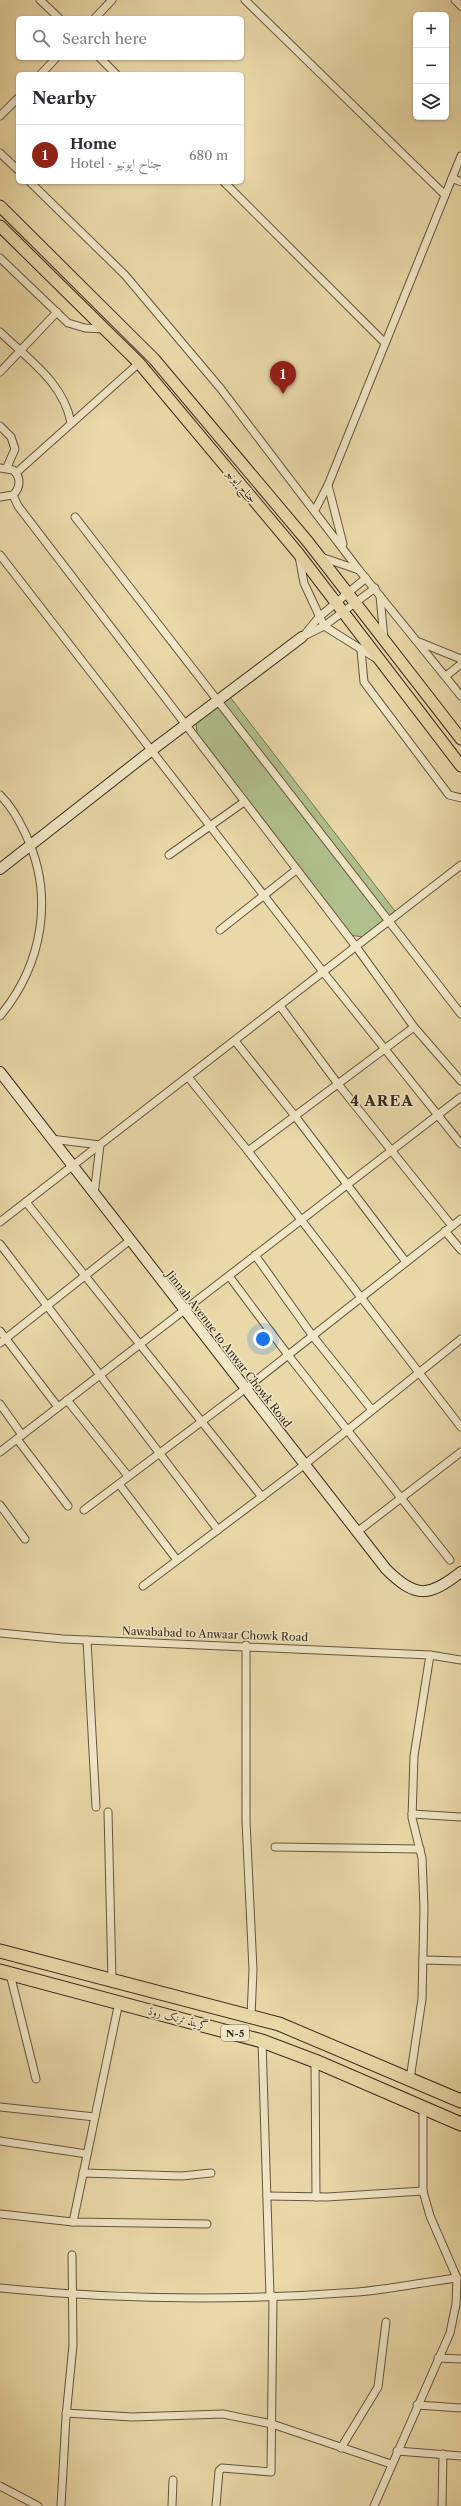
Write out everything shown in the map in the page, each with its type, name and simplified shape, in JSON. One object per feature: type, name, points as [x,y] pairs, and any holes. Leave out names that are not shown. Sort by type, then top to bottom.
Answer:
[{"type":"highway","name":"گرینڈ ٹرنک روڈ","points":[[0,1951],[251,2016],[305,2034],[461,2101]]},
{"type":"highway","name":"گرینڈ ٹرنک روڈ","points":[[5,1973],[262,2041],[315,2061],[423,2109],[461,2124]]},
{"type":"main road","name":"جناح ایونیو","points":[[0,206],[154,359],[319,557],[461,739]]},
{"type":"main road","name":"جناح ایونیو","points":[[0,226],[139,363],[298,553],[377,659],[461,766]]},
{"type":"street","points":[[40,0],[57,16]]},
{"type":"street","points":[[96,16],[112,0]]},
{"type":"street","points":[[245,0],[445,195]]},
{"type":"street","points":[[454,0],[461,6]]},
{"type":"street","points":[[43,72],[54,60]]},
{"type":"street","points":[[102,60],[114,72]]},
{"type":"street","points":[[0,116],[16,100]]},
{"type":"street","points":[[0,152],[16,168]]},
{"type":"street","points":[[315,510],[328,485],[461,156]]},
{"type":"street","points":[[452,178],[461,182]]},
{"type":"street","points":[[32,184],[125,275],[221,389],[366,578],[461,696]]},
{"type":"street","points":[[226,184],[385,343]]},
{"type":"street","points":[[0,258],[68,323],[76,326],[104,329]]},
{"type":"street","points":[[0,372],[57,312]]},
{"type":"street","points":[[0,332],[52,381],[68,407],[71,423]]},
{"type":"street","points":[[16,473],[139,363]]},
{"type":"street","points":[[0,426],[11,437],[15,449],[4,468],[16,473],[20,484],[13,495],[0,497]]},
{"type":"street","points":[[328,485],[344,548]]},
{"type":"street","points":[[13,495],[18,506],[356,948],[414,1027],[461,1081]]},
{"type":"street","points":[[75,517],[217,702],[390,921],[461,1014]]},
{"type":"street","points":[[298,553],[304,583],[324,626],[377,659]]},
{"type":"street","points":[[0,555],[324,973],[386,1048],[461,1144]]},
{"type":"street","points":[[319,557],[360,570]]},
{"type":"street","points":[[302,637],[319,617],[366,578]]},
{"type":"street","points":[[0,869],[152,750],[302,637],[324,626],[354,603],[377,591]]},
{"type":"street","points":[[377,591],[384,642]]},
{"type":"street","points":[[417,642],[461,659]]},
{"type":"street","points":[[361,650],[364,682],[449,795],[461,798]]},
{"type":"street","points":[[446,676],[461,664]]},
{"type":"street","points":[[0,795],[19,820],[31,846],[39,872],[41,892],[41,926],[36,952],[26,977],[12,1001],[0,1016]]},
{"type":"street","points":[[169,855],[244,802]]},
{"type":"street","points":[[0,1222],[324,973],[461,865]]},
{"type":"street","points":[[220,930],[296,870]]},
{"type":"street","points":[[280,1006],[338,1084],[392,1149],[452,1226]]},
{"type":"street","points":[[248,1151],[414,1027]]},
{"type":"street","points":[[235,1041],[295,1116],[406,1262]]},
{"type":"street","name":"Jinnah Avenue to Anwar Chowk Road","points":[[0,1072],[129,1241],[386,1569],[403,1585],[420,1591],[438,1589],[461,1572]]},
{"type":"street","points":[[188,1077],[248,1151],[461,1427]]},
{"type":"street","points":[[0,1452],[461,1097]]},
{"type":"street","points":[[51,1138],[100,1145]]},
{"type":"street","points":[[94,1195],[100,1145]]},
{"type":"street","points":[[26,1202],[262,1497]]},
{"type":"street","points":[[84,1510],[245,1389],[312,1334],[461,1219]]},
{"type":"street","points":[[445,1231],[461,1250]]},
{"type":"street","points":[[3,1341],[129,1241]]},
{"type":"street","points":[[0,1244],[218,1530]]},
{"type":"street","points":[[255,1255],[312,1334],[372,1410]]},
{"type":"street","points":[[229,1276],[288,1355],[402,1497],[450,1560]]},
{"type":"street","points":[[0,1331],[3,1341],[58,1408]]},
{"type":"street","points":[[143,1586],[304,1465],[461,1339]]},
{"type":"street","points":[[67,1400],[128,1476]]},
{"type":"street","points":[[0,1404],[20,1437],[68,1506]]},
{"type":"street","points":[[357,1532],[461,1452]]},
{"type":"street","points":[[119,1484],[177,1560]]},
{"type":"street","points":[[0,1505],[25,1538]]},
{"type":"street","name":"Nawababad to Anwaar Chowk Road","points":[[0,1633],[87,1640],[246,1645],[430,1655],[461,1660]]},
{"type":"street","points":[[87,1640],[96,1807]]},
{"type":"street","points":[[246,1645],[248,1756],[246,1821],[253,1970],[251,2016]]},
{"type":"street","points":[[410,2079],[422,1999],[424,1908],[420,1849],[412,1814],[414,1756],[430,1655]]},
{"type":"street","points":[[108,1812],[112,1980]]},
{"type":"street","points":[[412,1814],[461,1817]]},
{"type":"street","points":[[275,1847],[420,1849]]},
{"type":"street","points":[[423,1960],[461,1961]]},
{"type":"street","points":[[5,1973],[36,2079]]},
{"type":"street","points":[[73,2222],[119,2002]]},
{"type":"street","points":[[216,2506],[219,2471],[222,2468],[271,2472],[271,2296],[262,2041]]},
{"type":"street","points":[[315,2061],[316,2197]]},
{"type":"street","points":[[0,2107],[95,2117]]},
{"type":"street","points":[[374,2506],[391,2464],[450,2333],[456,2304],[458,2281],[430,2216],[423,2191],[423,2109]]},
{"type":"street","points":[[0,2141],[87,2154]]},
{"type":"street","points":[[83,2173],[182,2176],[211,2173]]},
{"type":"street","points":[[267,2196],[316,2197],[423,2191]]},
{"type":"street","points":[[0,2214],[73,2222],[207,2224]]},
{"type":"street","points":[[61,2506],[66,2414],[73,2345],[72,2255]]},
{"type":"street","points":[[0,2288],[72,2295],[185,2300],[358,2292],[458,2281]]},
{"type":"street","points":[[341,2448],[378,2387],[386,2322]]},
{"type":"street","points":[[438,2358],[461,2359]]},
{"type":"street","points":[[417,2406],[461,2408]]},
{"type":"street","points":[[66,2414],[132,2417],[223,2414],[272,2424],[391,2464]]},
{"type":"street","points":[[397,2451],[461,2456]]},
{"type":"street","points":[[442,2506],[443,2454]]},
{"type":"street","points":[[172,2506],[173,2480]]},
{"type":"street","points":[[0,2486],[24,2502],[38,2506]]},
{"type":"green space","points":[[230,697],[395,911],[362,937],[351,935],[197,733],[196,722]]},
{"type":"place","name":"Home","points":[[283,394]]},
{"type":"district","name":"4 AREA","points":[[382,1100]]}]
